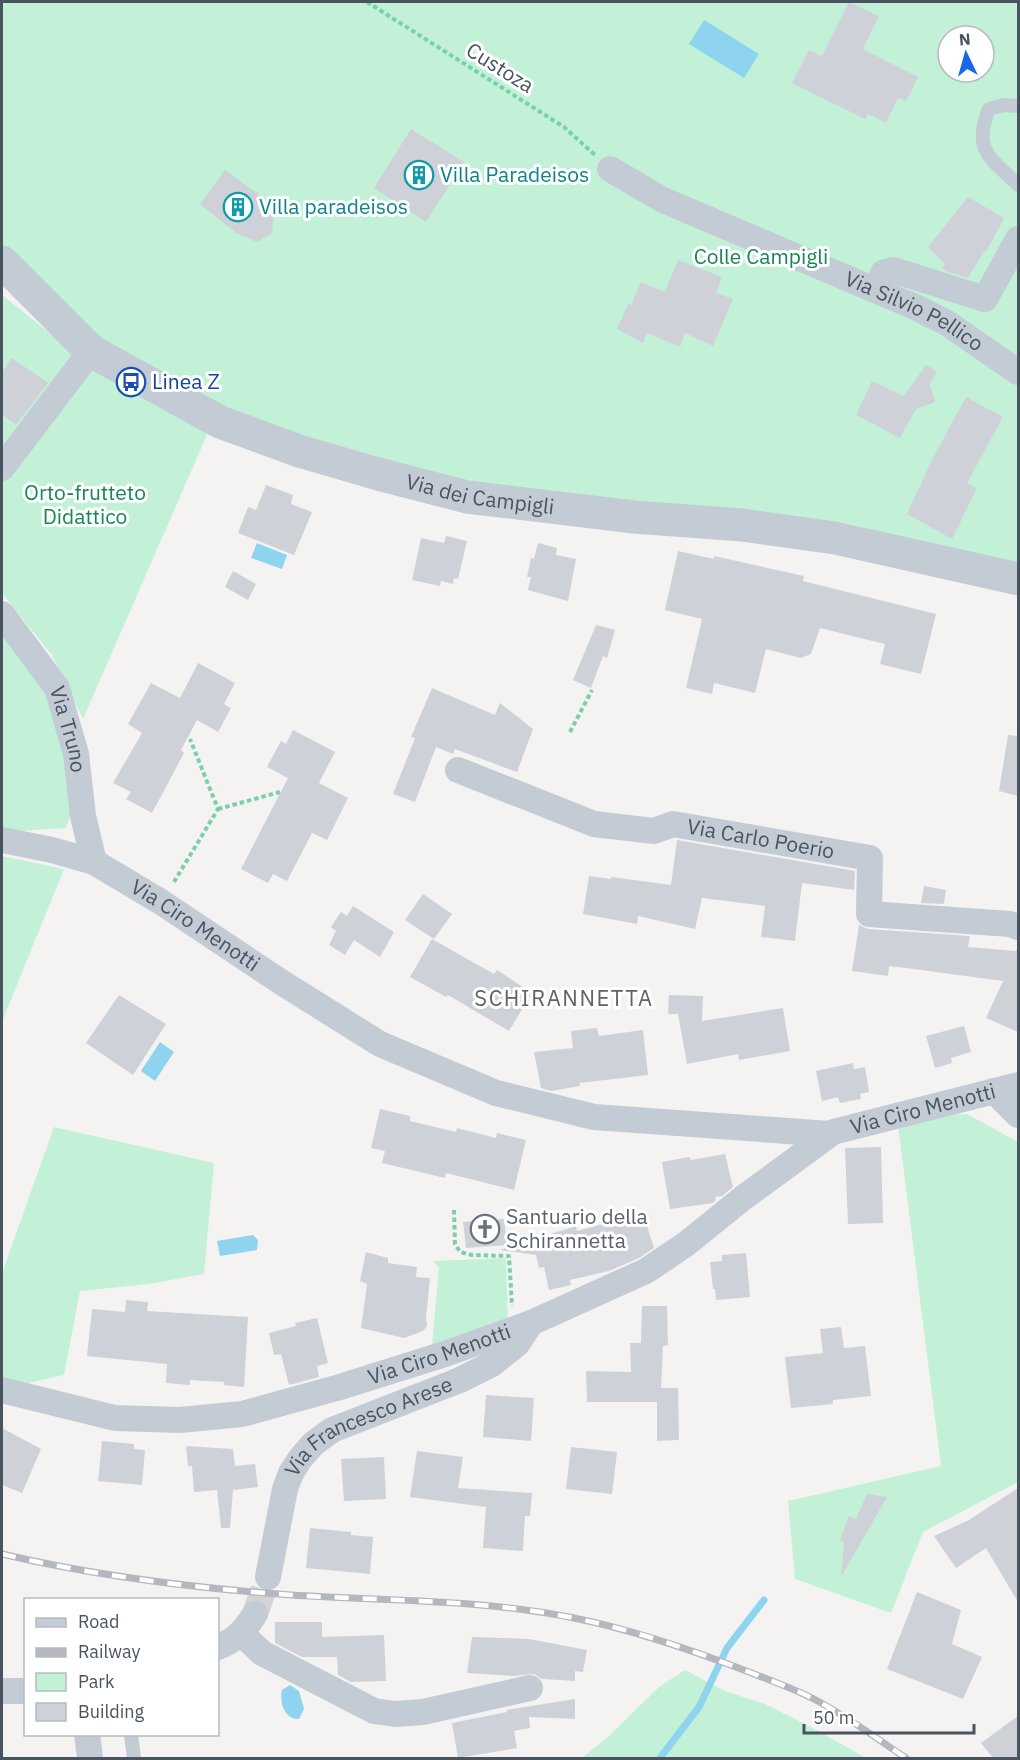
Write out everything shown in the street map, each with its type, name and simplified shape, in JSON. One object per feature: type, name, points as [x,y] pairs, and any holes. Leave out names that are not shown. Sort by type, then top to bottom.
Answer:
[{"type":"street","name":"Via Silvio Pellico","points":[[610,169],[663,200],[878,290],[947,323],[1018,372]]},
{"type":"street","name":"Via Silvio Pellico","points":[[878,290],[883,273],[893,270],[985,299],[1018,239]]},
{"type":"street","name":"Via dei Campigli","points":[[2,262],[91,351],[220,422],[310,454],[456,494],[495,501],[622,516],[742,525],[835,538],[1018,579]]},
{"type":"street","points":[[3,464],[91,351]]},
{"type":"street","name":"Via Truno","points":[[2,614],[57,688],[76,754],[83,816],[94,862]]},
{"type":"street","name":"Via Carlo Poerio","points":[[458,770],[594,824],[654,831],[673,824],[870,858],[869,914],[1010,924],[1018,927]]},
{"type":"street","name":"Via Ciro Menotti","points":[[2,840],[52,850],[94,862],[161,902],[281,982],[380,1044],[496,1093],[594,1117],[829,1134],[1018,1085]]},
{"type":"street","points":[[993,1091],[1018,1115]]},
{"type":"street","name":"Via Ciro Menotti","points":[[2,1390],[115,1418],[180,1420],[242,1414],[446,1354],[523,1326],[646,1271],[686,1244],[829,1134]]},
{"type":"street","name":"Via Francesco Arese","points":[[268,1577],[285,1489],[300,1458],[313,1444],[332,1430],[460,1380],[492,1364],[517,1344],[523,1326]]},
{"type":"street","points":[[219,1647],[231,1642],[248,1624],[262,1653],[374,1711],[395,1714],[423,1712],[530,1688]]},
{"type":"street","points":[[2,1691],[24,1690]]},
{"type":"street","points":[[87,1736],[90,1758]]},
{"type":"lane","points":[[1018,106],[1004,105],[989,109],[984,122],[982,140],[989,158],[1018,184]]},
{"type":"lane","points":[[131,1736],[134,1758]]},
{"type":"path","name":"Custoza","points":[[367,2],[564,127],[610,169]]},
{"type":"path","points":[[570,732],[592,690]]},
{"type":"path","points":[[190,739],[218,810]]},
{"type":"path","points":[[161,902],[218,810],[280,792]]},
{"type":"path","points":[[454,1210],[455,1244],[459,1252],[472,1255],[509,1256],[523,1326]]},
{"type":"green space","name":"Colle Campigli","points":[[2,2],[1018,2],[1018,567],[846,523],[471,490],[300,444],[87,341],[2,248]]},
{"type":"green space","points":[[2,295],[76,354],[2,456]]},
{"type":"green space","name":"Orto-frutteto Didattico","points":[[86,358],[210,428],[83,719],[52,655],[2,593],[2,480]]},
{"type":"green space","points":[[2,627],[53,704],[74,804],[66,828],[2,832]]},
{"type":"green space","points":[[2,856],[64,869],[2,1022]]},
{"type":"green space","points":[[967,1114],[1018,1142],[1018,1482],[923,1532],[891,1613],[795,1579],[788,1501],[941,1466],[898,1125],[930,1115]]},
{"type":"green space","points":[[54,1127],[214,1163],[204,1274],[149,1284],[80,1291],[64,1375],[24,1384],[2,1378],[2,1273]]},
{"type":"green space","points":[[506,1258],[508,1322],[432,1345],[439,1268],[433,1261]]},
{"type":"green space","points":[[685,1670],[725,1691],[765,1704],[866,1758],[582,1758],[608,1737],[659,1687]]},
{"type":"water","points":[[704,20],[759,54],[744,78],[689,44]]},
{"type":"water","points":[[257,543],[287,555],[282,569],[251,558]]},
{"type":"water","points":[[160,1042],[174,1052],[155,1081],[141,1071]]},
{"type":"water","points":[[253,1235],[258,1240],[257,1250],[220,1256],[217,1241]]},
{"type":"water","points":[[290,1685],[299,1691],[304,1709],[299,1719],[290,1717],[282,1705],[282,1690]]},
{"type":"building","points":[[849,2],[879,16],[863,49],[918,77],[906,101],[898,98],[886,123],[868,114],[865,119],[792,83],[809,50],[822,56]]},
{"type":"building","name":"Villa Paradeisos","points":[[411,129],[464,162],[426,222],[374,188]]},
{"type":"building","name":"Villa paradeisos","points":[[225,170],[265,199],[274,210],[272,233],[257,242],[236,233],[200,204]]},
{"type":"building","points":[[968,197],[1004,218],[986,252],[984,251],[968,278],[942,268],[945,264],[928,247]]},
{"type":"building","points":[[678,260],[722,277],[716,293],[733,299],[713,346],[685,333],[680,347],[647,333],[643,343],[617,329],[641,282],[665,292]]},
{"type":"building","points":[[12,358],[48,383],[16,425],[2,414],[2,372]]},
{"type":"building","points":[[926,365],[937,371],[929,386],[935,402],[916,409],[900,438],[856,415],[872,381],[904,396]]},
{"type":"building","points":[[966,397],[1003,417],[967,483],[977,488],[952,539],[907,514],[932,460]]},
{"type":"building","points":[[266,485],[293,495],[291,504],[312,512],[294,555],[238,533],[248,507],[256,510]]},
{"type":"building","points":[[446,536],[467,541],[458,579],[454,578],[453,584],[441,581],[440,586],[412,580],[421,538],[444,543]]},
{"type":"building","points":[[538,543],[557,548],[556,555],[576,559],[568,601],[528,590],[531,577],[527,577],[531,558],[534,559]]},
{"type":"building","points":[[678,551],[714,559],[714,556],[804,576],[803,581],[936,614],[921,674],[880,664],[885,644],[820,628],[811,654],[801,658],[766,649],[755,693],[714,683],[712,694],[686,688],[702,619],[665,610]]},
{"type":"building","points":[[233,571],[256,584],[248,600],[225,587]]},
{"type":"building","points":[[596,625],[615,630],[607,658],[603,656],[591,688],[573,680]]},
{"type":"building","points":[[198,663],[235,683],[224,704],[231,708],[218,732],[197,720],[181,750],[184,753],[152,813],[126,799],[131,792],[113,783],[142,733],[128,724],[151,683],[180,698]]},
{"type":"building","points":[[432,688],[495,715],[500,703],[533,729],[517,772],[455,749],[453,754],[436,747],[415,802],[393,794],[415,738],[411,737]]},
{"type":"building","points":[[293,730],[335,752],[319,783],[348,798],[327,840],[312,833],[287,881],[273,874],[268,883],[241,869],[288,778],[267,767],[281,741],[286,744]]},
{"type":"building","points":[[1008,735],[1018,736],[1018,796],[999,791]]},
{"type":"building","points":[[677,840],[855,871],[854,890],[802,883],[795,941],[761,937],[765,906],[702,898],[695,929],[638,916],[637,924],[583,914],[589,876],[671,885]]},
{"type":"building","points":[[924,886],[946,890],[944,904],[921,903]]},
{"type":"building","points":[[423,894],[452,914],[434,939],[405,920]]},
{"type":"building","points":[[353,906],[394,932],[380,957],[354,940],[345,955],[329,945],[336,931],[331,927],[341,912],[347,916]]},
{"type":"building","points":[[859,925],[868,929],[970,936],[968,947],[1016,951],[1018,947],[1018,1032],[986,1018],[1003,981],[889,966],[888,976],[852,971]]},
{"type":"building","points":[[432,939],[494,974],[497,970],[532,993],[509,1031],[448,995],[446,997],[410,977]]},
{"type":"building","points":[[119,995],[166,1024],[133,1075],[86,1043]]},
{"type":"building","points":[[669,995],[703,996],[702,1021],[783,1008],[790,1051],[739,1060],[738,1054],[687,1064],[678,1014],[668,1014]]},
{"type":"building","points":[[964,1026],[971,1052],[951,1058],[952,1063],[935,1068],[926,1036]]},
{"type":"building","points":[[597,1028],[599,1036],[643,1030],[648,1075],[579,1083],[580,1086],[551,1091],[541,1088],[534,1052],[573,1048],[571,1031]]},
{"type":"building","points":[[853,1063],[854,1069],[865,1067],[869,1092],[860,1094],[861,1099],[840,1103],[838,1097],[822,1101],[816,1071]]},
{"type":"building","points":[[380,1109],[410,1116],[410,1121],[456,1132],[457,1128],[496,1138],[497,1133],[526,1140],[514,1190],[446,1173],[445,1178],[382,1163],[385,1151],[371,1148]]},
{"type":"building","points":[[881,1147],[883,1223],[848,1224],[845,1148]]},
{"type":"building","points":[[725,1154],[733,1187],[722,1196],[715,1197],[716,1200],[713,1203],[670,1209],[662,1162]]},
{"type":"building","points":[[643,1213],[654,1248],[639,1258],[609,1271],[570,1280],[571,1285],[549,1290],[544,1267],[539,1268],[536,1255],[500,1250],[576,1226],[577,1231]]},
{"type":"building","name":"Santuario della Schirannetta","points":[[504,1219],[507,1245],[466,1248],[463,1222]]},
{"type":"building","points":[[366,1252],[388,1258],[388,1263],[417,1267],[416,1277],[430,1278],[427,1326],[423,1331],[404,1338],[361,1328],[367,1284],[360,1281]]},
{"type":"building","points":[[746,1253],[750,1297],[716,1300],[710,1262],[722,1261],[722,1255]]},
{"type":"building","points":[[126,1300],[148,1302],[147,1311],[248,1317],[244,1387],[224,1385],[224,1382],[190,1380],[190,1385],[166,1383],[167,1364],[87,1356],[92,1309],[125,1312]]},
{"type":"building","points":[[642,1306],[667,1306],[668,1345],[663,1346],[661,1388],[678,1388],[679,1440],[657,1441],[657,1402],[587,1402],[586,1371],[631,1372],[630,1343],[641,1343]]},
{"type":"building","points":[[317,1318],[328,1363],[317,1366],[319,1377],[289,1385],[281,1354],[274,1355],[269,1333]]},
{"type":"building","points":[[841,1327],[844,1348],[865,1346],[871,1396],[833,1400],[833,1404],[791,1408],[785,1357],[823,1353],[820,1329]]},
{"type":"building","points":[[486,1395],[534,1398],[531,1441],[483,1437]]},
{"type":"building","points":[[2,1428],[41,1449],[22,1493],[2,1485]]},
{"type":"building","points":[[102,1441],[134,1444],[134,1449],[145,1450],[142,1485],[98,1481]]},
{"type":"building","points":[[186,1446],[233,1449],[235,1466],[255,1464],[258,1487],[233,1490],[230,1528],[221,1528],[217,1490],[194,1492],[192,1466],[188,1466]]},
{"type":"building","points":[[571,1447],[617,1452],[612,1494],[566,1489]]},
{"type":"building","points":[[417,1451],[463,1457],[458,1488],[532,1493],[530,1516],[525,1516],[523,1551],[483,1548],[486,1507],[410,1497]]},
{"type":"building","points":[[384,1457],[386,1499],[344,1501],[341,1459]]},
{"type":"building","points":[[1018,1488],[1018,1602],[986,1548],[956,1568],[934,1536],[969,1520]]},
{"type":"building","points":[[867,1494],[887,1497],[841,1577],[844,1542],[840,1540],[849,1516],[856,1519]]},
{"type":"building","points":[[310,1528],[351,1532],[351,1535],[373,1537],[370,1574],[306,1568]]},
{"type":"building","points":[[917,1592],[961,1610],[952,1644],[982,1657],[963,1699],[887,1669]]},
{"type":"building","points":[[275,1622],[322,1622],[322,1637],[384,1635],[386,1681],[351,1682],[338,1675],[337,1657],[302,1657],[275,1643]]},
{"type":"building","points":[[472,1637],[529,1639],[587,1650],[583,1672],[575,1671],[575,1681],[542,1679],[534,1674],[513,1676],[467,1673]]},
{"type":"building","points":[[575,1699],[575,1719],[529,1717],[530,1728],[514,1731],[517,1748],[458,1758],[452,1723],[507,1712],[507,1710]]},
{"type":"building","points":[[1018,1716],[1018,1758],[993,1758],[981,1743]]},
{"type":"waterway","points":[[660,1758],[699,1707],[727,1648],[764,1600]]},
{"type":"tunnel","points":[[255,1614],[268,1577]]},
{"type":"railway","points":[[2,1554],[73,1569],[182,1585],[291,1595],[504,1607],[574,1618],[684,1648],[797,1691],[815,1699],[906,1758]]},
{"type":"place","name":"Villa Paradeisos","points":[[419,175]]},
{"type":"place","name":"Villa paradeisos","points":[[238,207]]},
{"type":"place","name":"Linea Z","points":[[131,382]]},
{"type":"place","name":"Santuario della Schirannetta","points":[[485,1229]]},
{"type":"district","name":"SCHIRANNETTA","points":[[564,998]]}]
